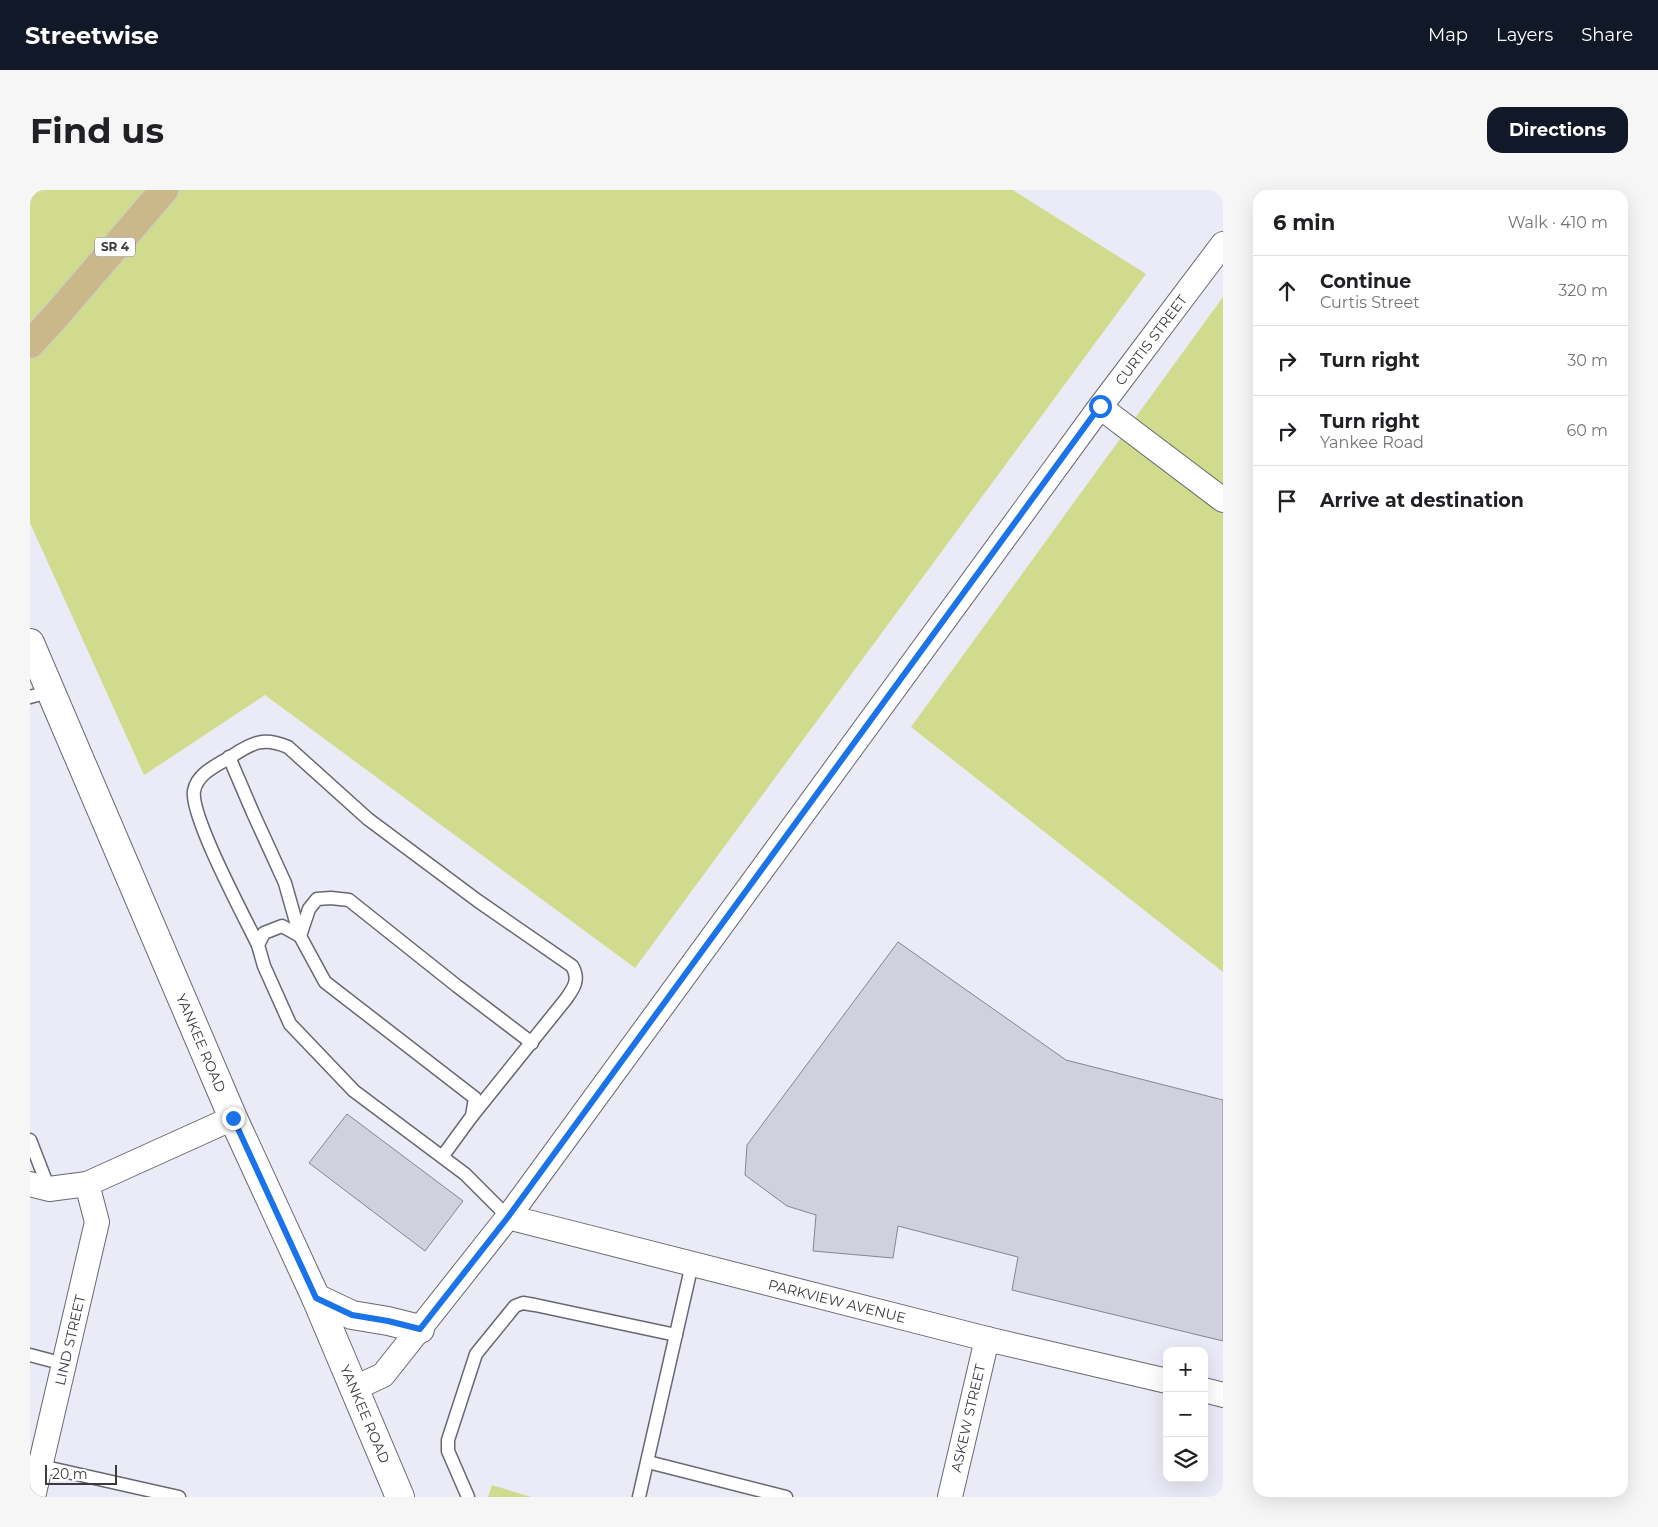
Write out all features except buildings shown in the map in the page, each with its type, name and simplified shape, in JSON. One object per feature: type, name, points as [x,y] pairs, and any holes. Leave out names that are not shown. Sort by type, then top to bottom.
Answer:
[{"type":"main road","name":"SR 4","points":[[30,344],[164,190]]},
{"type":"street","name":"CURTIS STREET","points":[[355,1388],[383,1375],[508,1217],[1100,406],[1223,244]]},
{"type":"street","points":[[1100,406],[1223,500]]},
{"type":"street","name":"YANKEE ROAD","points":[[30,643],[40,694],[316,1298],[400,1497]]},
{"type":"street","points":[[40,1187],[87,1184],[233,1118]]},
{"type":"street","name":"LIND STREET","points":[[34,1497],[97,1222],[87,1184]]},
{"type":"street","name":"PARKVIEW AVENUE","points":[[508,1217],[986,1339],[1163,1381]]},
{"type":"street","points":[[316,1298],[352,1315],[420,1329]]},
{"type":"street","name":"ASKEW STREET","points":[[950,1497],[986,1339]]},
{"type":"street","points":[[1208,1391],[1223,1395]]},
{"type":"lane","points":[[442,1157],[472,1116],[566,999],[576,982],[576,972],[572,966],[478,901],[368,819],[288,747],[277,743],[259,741],[247,745],[209,770],[199,781],[194,791],[195,807],[258,945],[264,966],[290,1024],[354,1091],[442,1157],[465,1174],[508,1217]]},
{"type":"lane","points":[[229,757],[285,882],[300,936],[325,982],[475,1098],[472,1116]]},
{"type":"lane","points":[[300,936],[308,910],[317,899],[349,900],[457,986],[532,1042]]},
{"type":"lane","points":[[258,945],[264,933],[282,926],[300,936]]},
{"type":"lane","points":[[30,1140],[40,1187]]},
{"type":"lane","points":[[639,1497],[692,1264]]},
{"type":"lane","points":[[468,1497],[448,1451],[448,1440],[476,1354],[516,1306],[523,1303],[535,1305],[676,1335]]},
{"type":"lane","points":[[30,1355],[64,1364]]},
{"type":"lane","points":[[648,1462],[786,1497]]},
{"type":"lane","points":[[41,1466],[179,1497]]},
{"type":"green space","points":[[30,190],[1013,190],[1146,274],[635,968],[265,695],[144,775],[30,523]]},
{"type":"green space","points":[[1223,297],[1223,972],[911,727]]},
{"type":"green space","points":[[492,1485],[531,1497],[488,1497]]},
{"type":"route","points":[[233,1118],[316,1298],[352,1315],[420,1329],[508,1217],[1100,406]]}]
